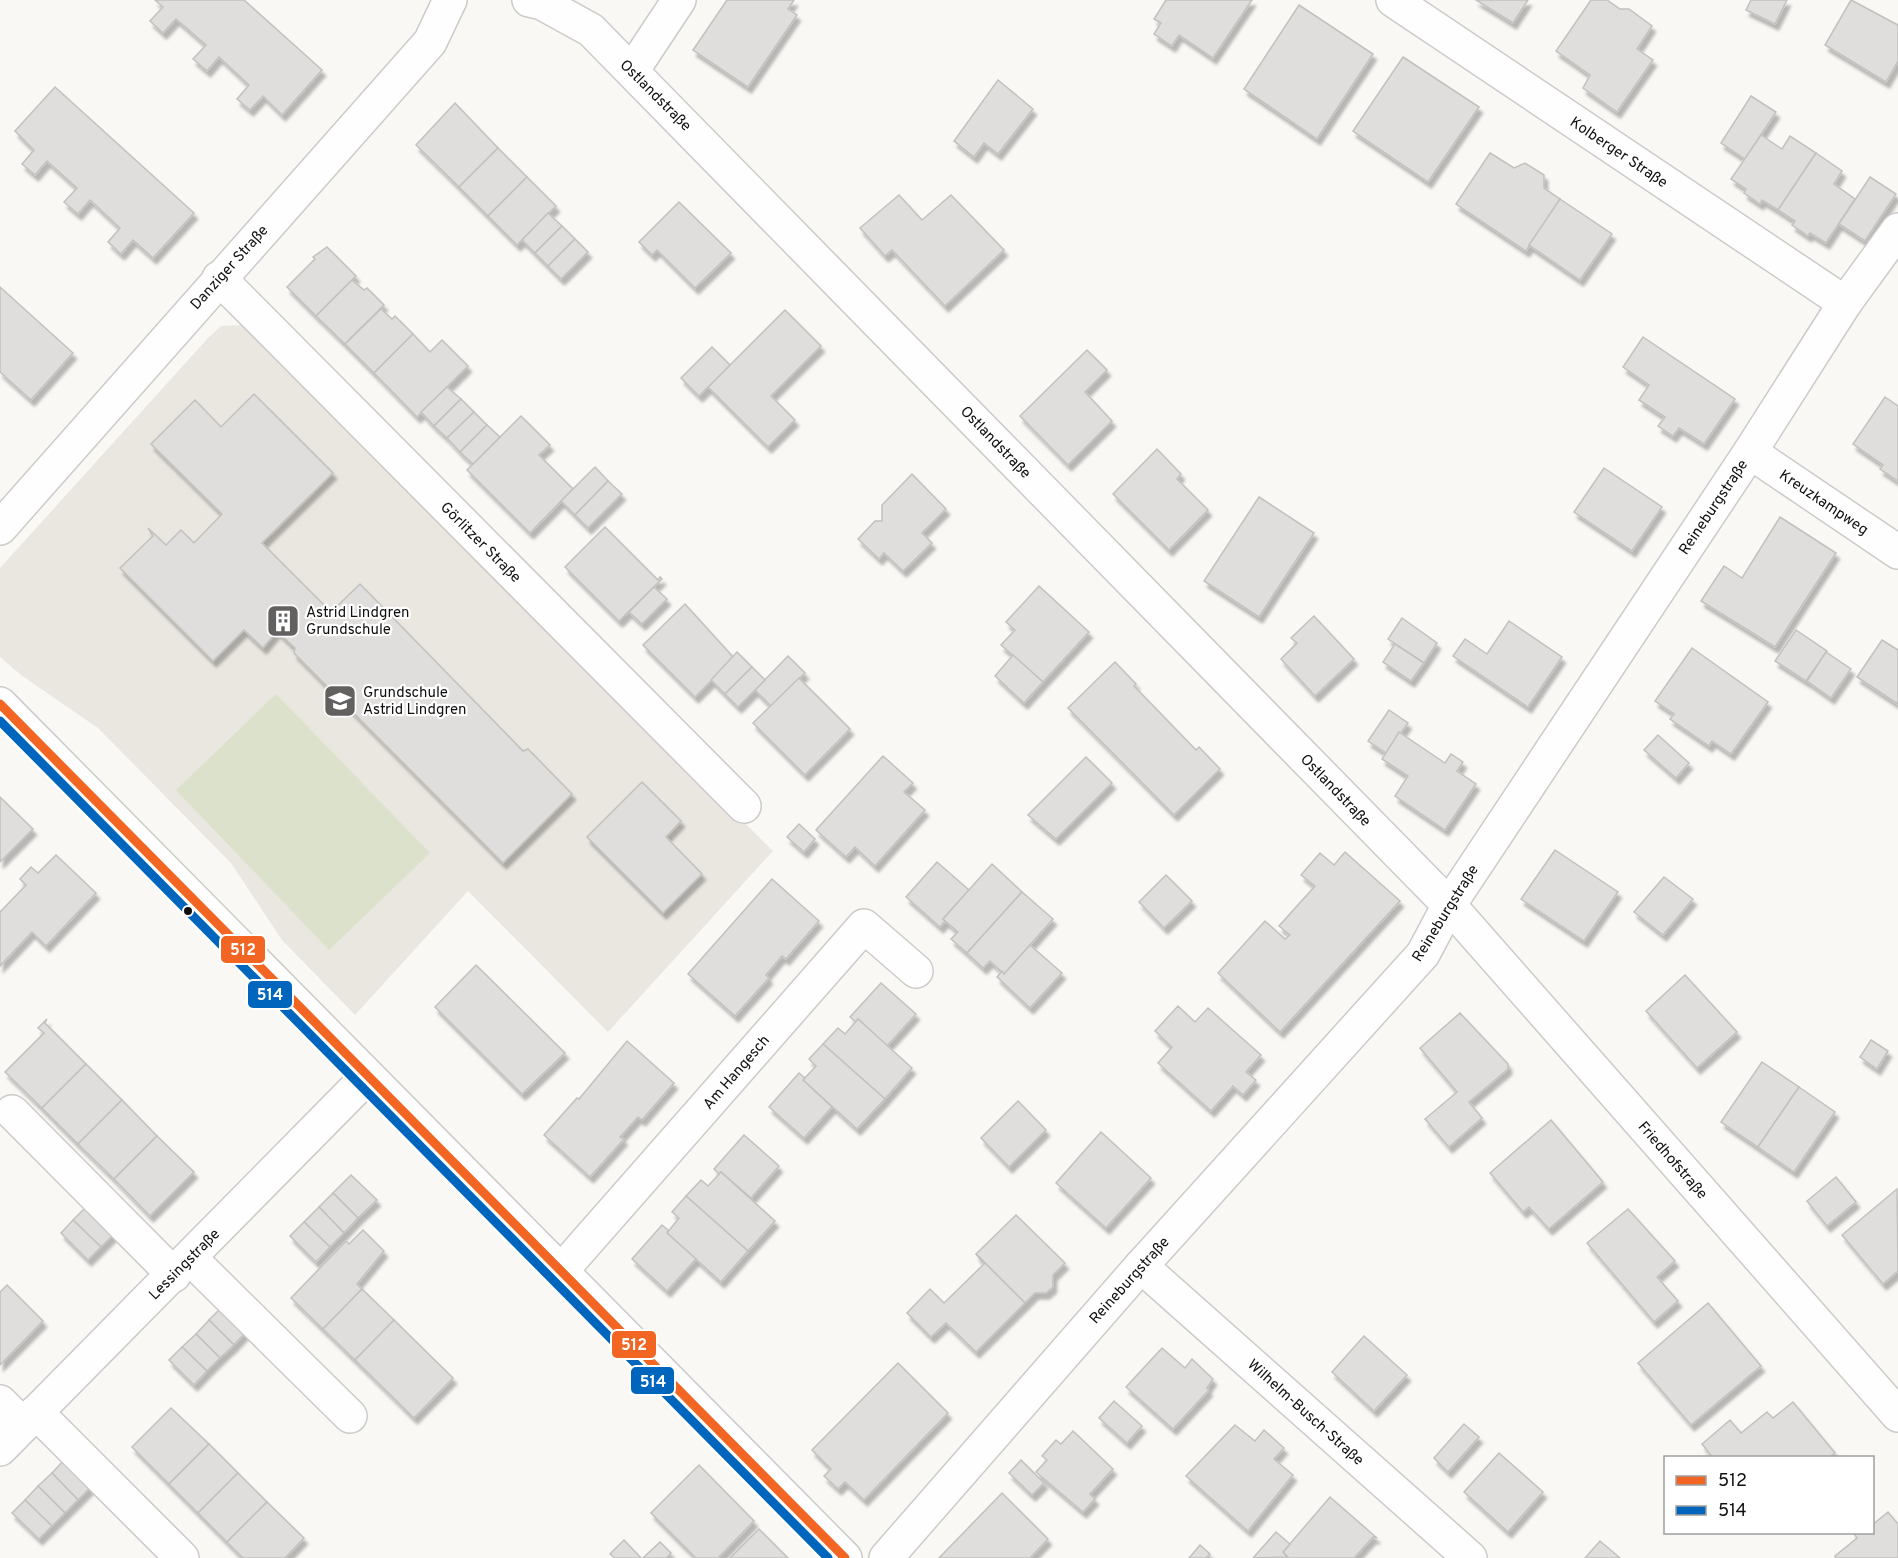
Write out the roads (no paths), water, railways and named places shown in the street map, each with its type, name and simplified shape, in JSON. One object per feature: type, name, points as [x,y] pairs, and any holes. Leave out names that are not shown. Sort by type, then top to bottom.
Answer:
[{"type":"street","name":"Danziger Straße","points":[[0,528],[430,42],[450,0]]},
{"type":"street","name":"Ostlandstraße","points":[[529,0],[542,3],[591,30],[1449,905]]},
{"type":"street","points":[[632,71],[679,0]]},
{"type":"street","name":"Kolberger Straße","points":[[1393,0],[1845,303]]},
{"type":"street","name":"Reineburgstraße","points":[[886,1558],[1142,1266],[1423,954],[1449,905],[1750,452],[1845,303],[1898,230]]},
{"type":"street","name":"Görlitzer Straße","points":[[219,278],[744,806]]},
{"type":"street","name":"Kreuzkampweg","points":[[1750,452],[1898,552]]},
{"type":"street","points":[[0,704],[845,1558]]},
{"type":"street","name":"Friedhofstraße","points":[[1449,905],[1898,1415]]},
{"type":"street","name":"Am Hangesch","points":[[562,1270],[864,926],[916,971]]},
{"type":"street","name":"Lessingstraße","points":[[0,1449],[19,1413],[182,1266],[367,1077]]},
{"type":"street","points":[[12,1112],[350,1416]]},
{"type":"street","name":"Wilhelm-Busch-Straße","points":[[1142,1266],[1470,1558]]},
{"type":"street","points":[[19,1413],[182,1558]]},
{"type":"place","name":"Astrid Lindgren Grundschule","points":[[283,621]]},
{"type":"place","name":"Grundschule Astrid Lindgren","points":[[340,701]]}]
